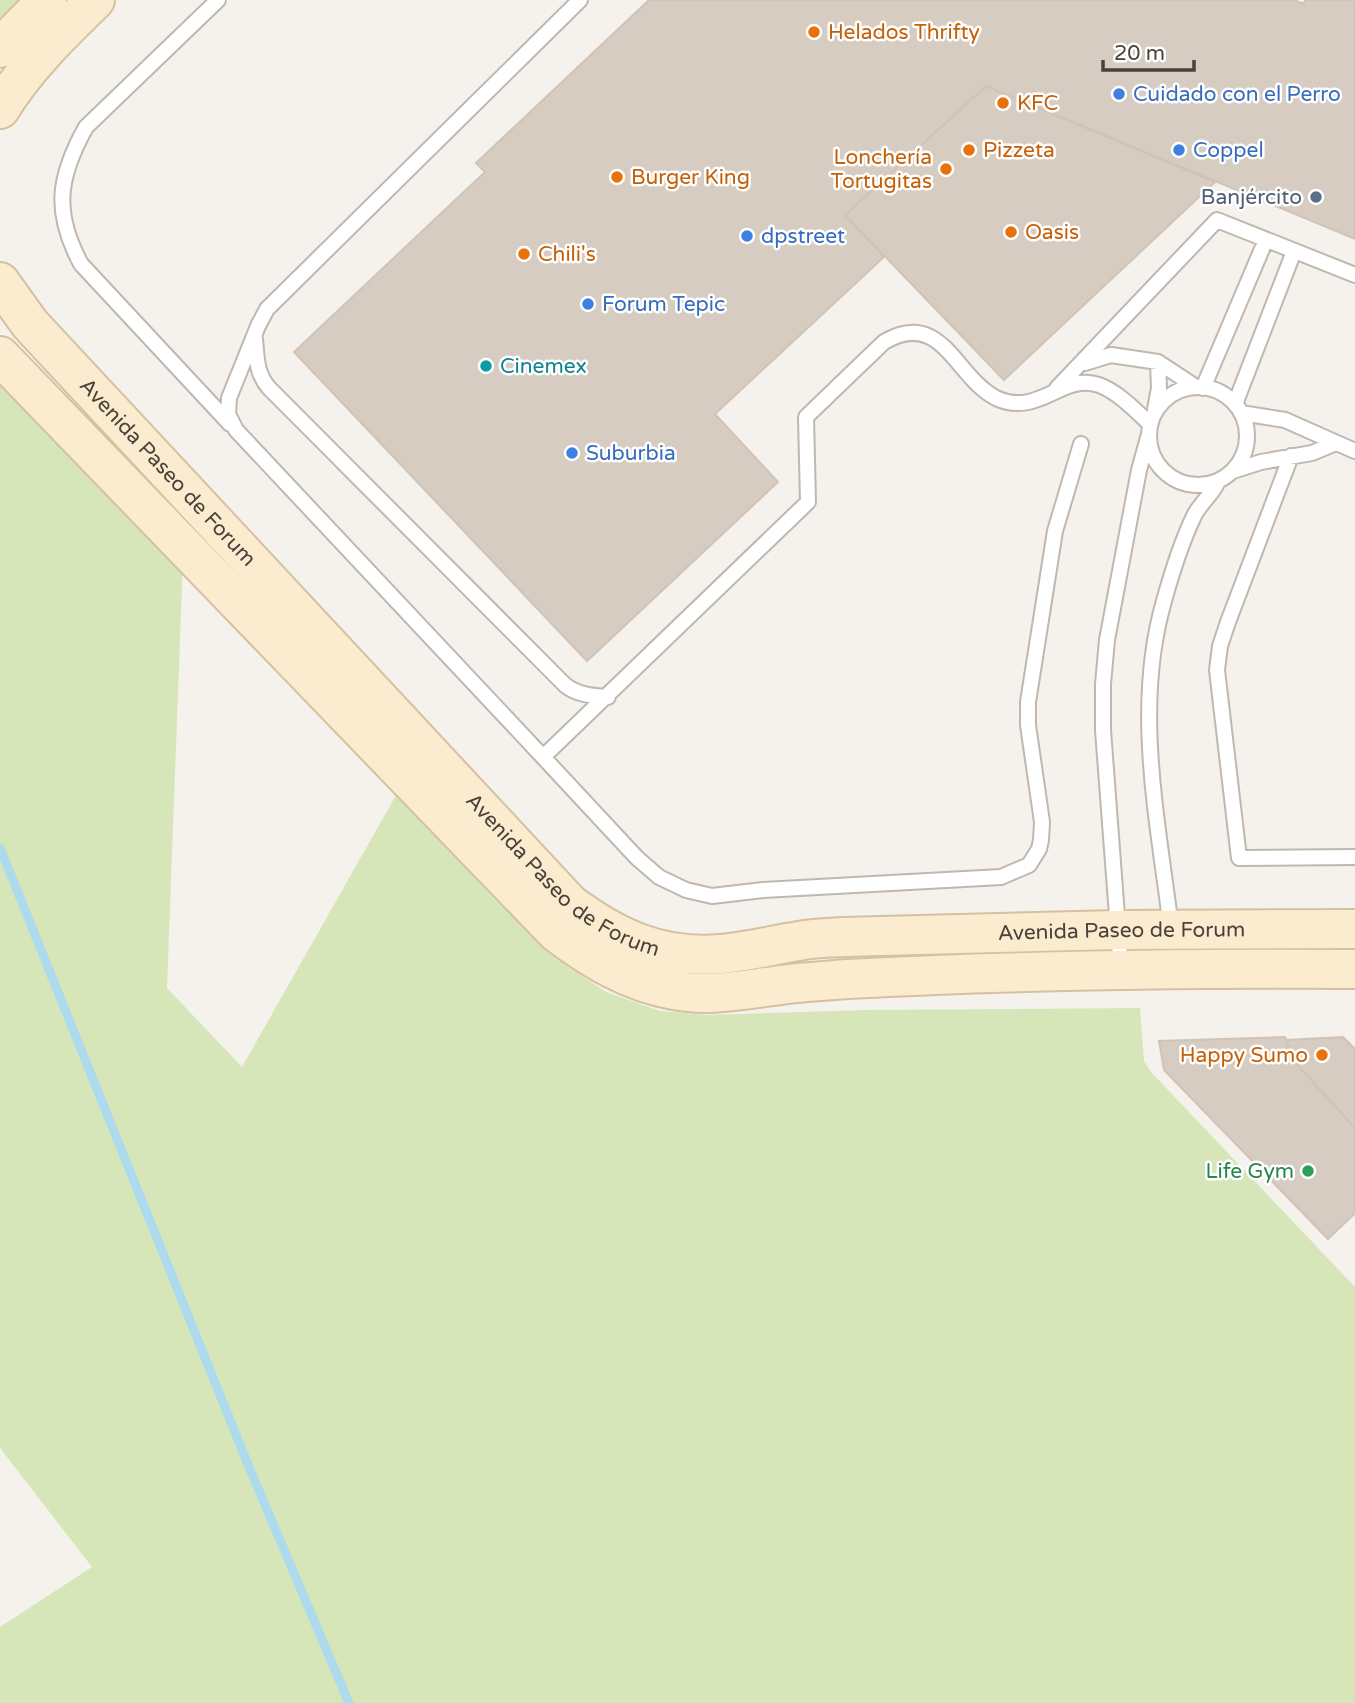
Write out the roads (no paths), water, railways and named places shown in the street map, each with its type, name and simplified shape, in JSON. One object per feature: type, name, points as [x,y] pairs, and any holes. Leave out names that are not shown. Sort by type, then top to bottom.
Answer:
[{"type":"street","points":[[0,48],[47,0]]},
{"type":"street","points":[[0,110],[10,93],[38,59],[95,0]]},
{"type":"street","name":"Avenida Paseo de Forum","points":[[0,282],[30,324],[570,904],[600,926],[635,944],[670,953],[719,955],[803,940],[842,937],[1117,930],[1173,948],[1355,969]]},
{"type":"street","name":"Avenida Paseo de Forum","points":[[0,356],[557,933],[592,959],[633,979],[676,991],[733,993],[847,979],[1121,970],[1173,948],[1355,929]]},
{"type":"lane","points":[[218,0],[86,127],[71,153],[63,184],[63,214],[68,240],[81,264],[637,858],[659,877],[686,890],[712,896],[763,890],[1001,877],[1020,870],[1034,858],[1041,841],[1039,799],[1028,725],[1031,680],[1055,531],[1081,444]]},
{"type":"lane","points":[[236,430],[229,414],[229,398],[267,310],[580,0]]},
{"type":"lane","points":[[1052,394],[1217,220],[1355,275]]},
{"type":"lane","points":[[1200,387],[1262,249]]},
{"type":"lane","points":[[1233,471],[1243,456],[1247,439],[1237,399],[1291,259]]},
{"type":"lane","points":[[543,757],[808,502],[806,417],[884,342],[899,333],[917,332],[932,336],[985,391],[999,400],[1033,403],[1075,383],[1097,384],[1116,394],[1151,424]]},
{"type":"lane","points":[[254,335],[258,370],[261,379],[269,388],[565,685],[571,690],[588,695],[608,697]]},
{"type":"lane","points":[[1078,366],[1111,355],[1158,362],[1200,387],[1214,390],[1239,409],[1284,420],[1355,451]]},
{"type":"lane","points":[[1121,970],[1102,684],[1139,470],[1159,388],[1158,362]]},
{"type":"lane","points":[[1200,387],[1171,395],[1158,408],[1151,424],[1155,459],[1174,478],[1200,485],[1217,481],[1233,471],[1261,462],[1312,453],[1336,443]]},
{"type":"lane","points":[[1292,456],[1220,646],[1217,670],[1239,858],[1355,857]]},
{"type":"lane","points":[[1173,948],[1148,734],[1149,688],[1163,605],[1174,569],[1194,518],[1217,481]]},
{"type":"waterway","points":[[0,848],[249,1467],[349,1703]]},
{"type":"place","name":"Helados Thrifty","points":[[814,32]]},
{"type":"place","name":"Cuidado con el Perro","points":[[1119,94]]},
{"type":"place","name":"KFC","points":[[1003,103]]},
{"type":"place","name":"Pizzeta","points":[[969,150]]},
{"type":"place","name":"Coppel","points":[[1179,150]]},
{"type":"place","name":"Lonchería Tortugitas","points":[[946,169]]},
{"type":"place","name":"Burger King","points":[[617,177]]},
{"type":"place","name":"Banjército","points":[[1316,197]]},
{"type":"place","name":"Oasis","points":[[1011,232]]},
{"type":"place","name":"dpstreet","points":[[747,236]]},
{"type":"place","name":"Chili's","points":[[524,254]]},
{"type":"place","name":"Forum Tepic","points":[[588,304]]},
{"type":"place","name":"Cinemex","points":[[486,366]]},
{"type":"place","name":"Suburbia","points":[[572,453]]},
{"type":"place","name":"Happy Sumo","points":[[1322,1055]]},
{"type":"place","name":"Life Gym","points":[[1308,1171]]}]
